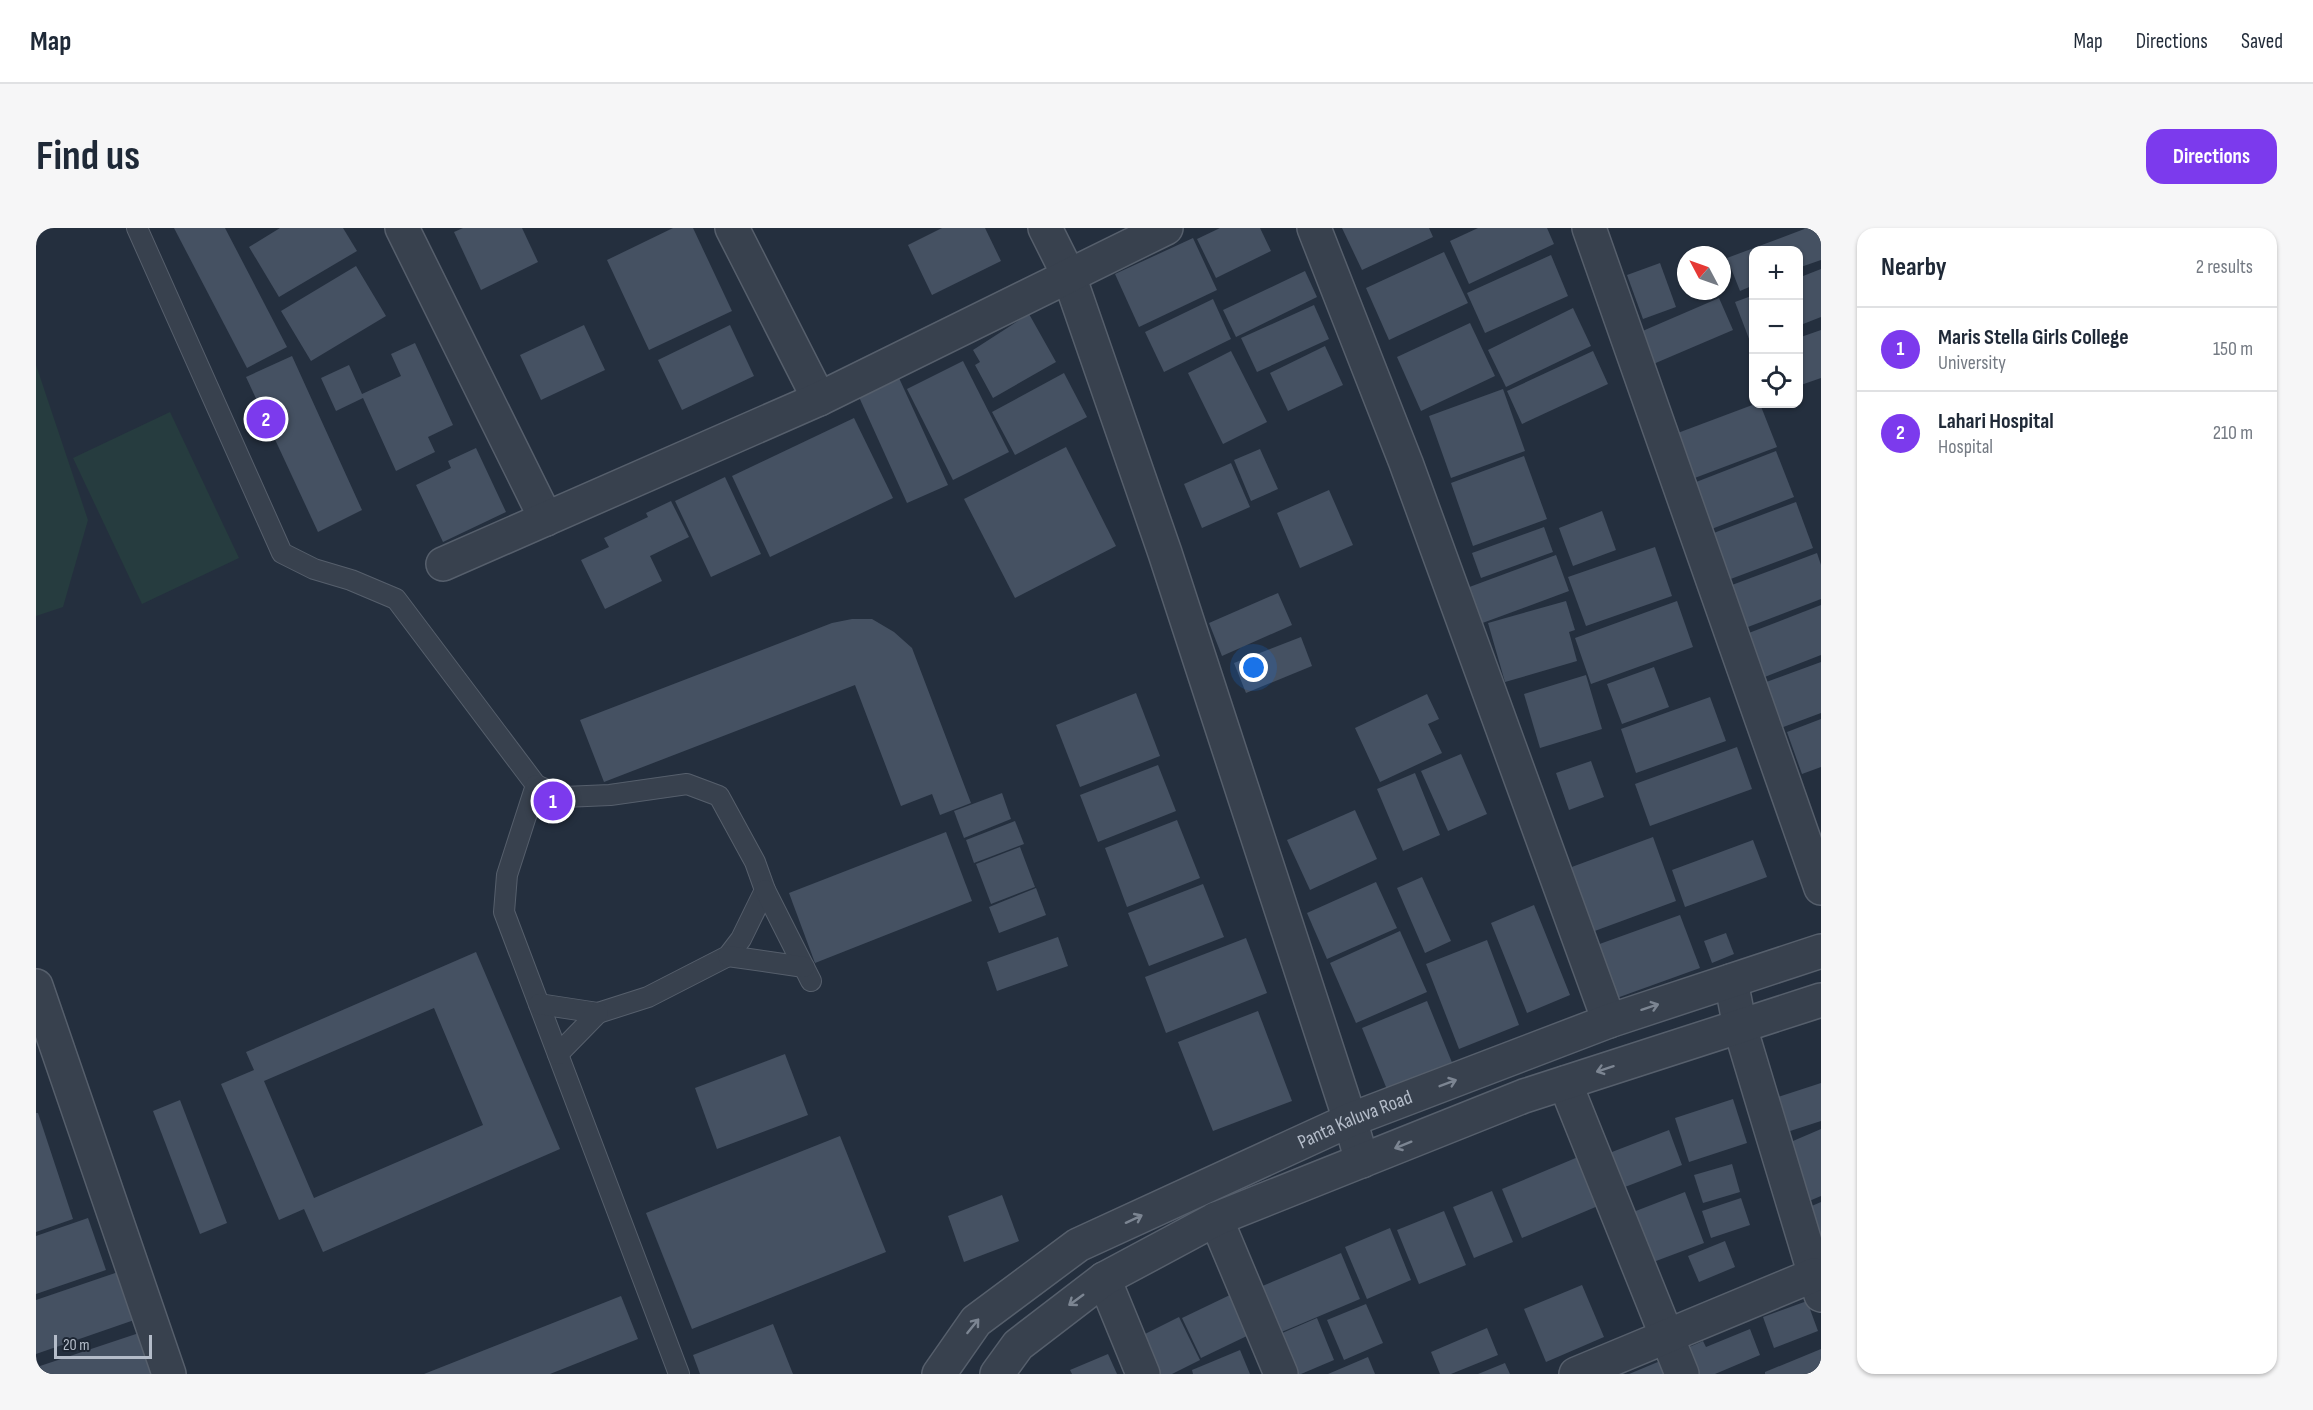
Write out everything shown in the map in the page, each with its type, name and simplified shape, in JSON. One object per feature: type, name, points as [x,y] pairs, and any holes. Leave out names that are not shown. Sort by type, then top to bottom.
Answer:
[{"type":"street","points":[[402,228],[546,519]]},
{"type":"street","points":[[732,228],[819,399]]},
{"type":"street","points":[[1046,228],[1069,276],[1165,553],[1362,1161]]},
{"type":"street","points":[[443,564],[819,399],[1166,228]]},
{"type":"street","points":[[1314,228],[1410,475],[1609,1021]]},
{"type":"street","points":[[1589,228],[1821,888]]},
{"type":"street","name":"Panta Kaluva Road","points":[[939,1374],[975,1321],[1078,1245],[1350,1120],[1609,1021],[1821,951]]},
{"type":"street","points":[[1576,1374],[1667,1337],[1818,1285],[1740,1027],[1731,981]]},
{"type":"street","points":[[36,986],[169,1374]]},
{"type":"street","name":"Panta Kaluva Road","points":[[997,1374],[1018,1345],[1104,1279],[1216,1219],[1524,1096],[1821,1000]]},
{"type":"street","points":[[1565,1083],[1682,1374]]},
{"type":"street","points":[[1216,1219],[1281,1374]]},
{"type":"street","points":[[1104,1279],[1143,1374]]},
{"type":"lane","points":[[137,228],[282,554],[314,569],[351,580],[396,598],[536,785],[564,797],[610,795],[687,784],[719,796],[755,862],[765,890],[808,974],[728,956]]},
{"type":"lane","points":[[536,785],[507,874],[504,912],[679,1374]]},
{"type":"lane","points":[[539,1004],[598,1012],[648,997],[728,956],[741,939],[765,890]]},
{"type":"lane","points":[[558,1054],[598,1012]]},
{"type":"green space","points":[[36,365],[88,520],[63,607],[36,616]]},
{"type":"green space","points":[[170,412],[239,558],[142,604],[73,458]]},
{"type":"building","points":[[174,228],[225,228],[287,347],[247,368]]},
{"type":"building","points":[[280,228],[343,228],[357,251],[279,297],[249,247]]},
{"type":"building","points":[[463,228],[522,228],[538,262],[481,290],[454,232]]},
{"type":"building","points":[[673,228],[693,228],[732,311],[649,350],[607,260]]},
{"type":"building","points":[[942,228],[985,228],[1001,261],[932,295],[908,245]]},
{"type":"building","points":[[1220,228],[1260,228],[1271,251],[1216,278],[1197,239]]},
{"type":"building","points":[[1342,228],[1429,228],[1433,237],[1362,270]]},
{"type":"building","points":[[1478,228],[1547,228],[1554,244],[1469,284],[1450,241]]},
{"type":"building","points":[[1807,228],[1821,228],[1821,260],[1803,266],[1803,246],[1759,246]]},
{"type":"building","points":[[1193,238],[1217,290],[1139,327],[1115,274]]},
{"type":"building","points":[[1749,250],[1749,287],[1740,291],[1731,268],[1731,256]]},
{"type":"building","points":[[1444,252],[1468,303],[1389,340],[1366,288]]},
{"type":"building","points":[[1551,255],[1568,296],[1485,333],[1467,293]]},
{"type":"building","points":[[1660,263],[1676,307],[1643,319],[1627,275]]},
{"type":"building","points":[[356,266],[386,316],[311,361],[281,311]]},
{"type":"building","points":[[1821,269],[1821,317],[1803,324],[1803,300],[1803,276]]},
{"type":"building","points":[[1305,271],[1317,297],[1236,337],[1223,310]]},
{"type":"building","points":[[1749,297],[1749,339],[1735,302]]},
{"type":"building","points":[[1213,299],[1231,339],[1164,372],[1145,332]]},
{"type":"building","points":[[1714,300],[1720,300],[1733,330],[1651,365],[1638,333]]},
{"type":"building","points":[[1314,305],[1329,339],[1257,372],[1241,338]]},
{"type":"building","points":[[1573,308],[1591,346],[1506,387],[1488,350]]},
{"type":"building","points":[[1029,314],[1056,362],[993,398],[975,365],[980,362],[973,350]]},
{"type":"building","points":[[1470,323],[1495,376],[1421,411],[1397,357]]},
{"type":"building","points":[[584,325],[605,370],[541,400],[520,355]]},
{"type":"building","points":[[730,325],[754,376],[682,410],[658,360]]},
{"type":"building","points":[[1821,330],[1821,378],[1803,384],[1803,354],[1803,336]]},
{"type":"building","points":[[415,343],[453,425],[428,437],[435,452],[396,471],[363,398],[336,411],[321,378],[349,365],[362,394],[401,376],[391,354]]},
{"type":"building","points":[[1325,346],[1343,385],[1288,411],[1270,373]]},
{"type":"building","points":[[1231,351],[1267,422],[1223,444],[1188,373]]},
{"type":"building","points":[[1593,351],[1608,384],[1522,424],[1507,391]]},
{"type":"building","points":[[292,356],[362,510],[318,532],[246,377]]},
{"type":"building","points":[[963,361],[1009,452],[953,480],[907,389]]},
{"type":"building","points":[[1064,373],[1087,417],[1015,455],[992,412]]},
{"type":"building","points":[[899,378],[948,485],[907,503],[859,397]]},
{"type":"building","points":[[1503,389],[1525,451],[1451,478],[1429,416]]},
{"type":"building","points":[[1749,406],[1762,408],[1777,447],[1692,479],[1675,434]]},
{"type":"building","points":[[854,418],[893,498],[770,557],[732,476]]},
{"type":"building","points":[[1066,447],[1116,546],[1015,598],[964,499]]},
{"type":"building","points":[[476,448],[506,512],[443,542],[416,485],[451,468],[448,461]]},
{"type":"building","points":[[1260,449],[1278,489],[1251,501],[1234,460]]},
{"type":"building","points":[[1776,451],[1794,497],[1709,530],[1691,484]]},
{"type":"building","points":[[1524,456],[1547,519],[1473,546],[1451,483]]},
{"type":"building","points":[[1231,463],[1250,507],[1202,528],[1184,484]]},
{"type":"building","points":[[725,477],[761,554],[711,577],[675,501]]},
{"type":"building","points":[[1329,490],[1353,545],[1300,568],[1277,513]]},
{"type":"building","points":[[671,501],[689,537],[650,556],[662,581],[605,609],[581,560],[609,547],[604,538],[648,517],[646,513]]},
{"type":"building","points":[[1796,502],[1813,548],[1728,580],[1711,534]]},
{"type":"building","points":[[1602,511],[1616,550],[1573,566],[1559,528]]},
{"type":"building","points":[[1544,527],[1553,552],[1481,578],[1472,553]]},
{"type":"building","points":[[1655,547],[1672,596],[1586,626],[1568,577]]},
{"type":"building","points":[[1817,553],[1821,565],[1821,599],[1740,630],[1724,588]]},
{"type":"building","points":[[1556,555],[1569,591],[1477,625],[1464,589]]},
{"type":"building","points":[[1278,593],[1292,625],[1222,656],[1209,623]]},
{"type":"building","points":[[1566,601],[1575,630],[1569,632],[1577,661],[1505,682],[1488,623]]},
{"type":"building","points":[[1677,601],[1693,647],[1591,684],[1575,638]]},
{"type":"building","points":[[1821,605],[1821,655],[1757,680],[1741,636]]},
{"type":"building","points":[[852,619],[872,619],[894,632],[912,648],[971,803],[940,815],[932,794],[901,806],[855,685],[604,782],[580,720],[832,623]]},
{"type":"building","points":[[1301,637],[1312,666],[1246,693],[1234,663]]},
{"type":"building","points":[[1821,662],[1821,713],[1767,733],[1750,688]]},
{"type":"building","points":[[1654,667],[1669,707],[1622,724],[1607,684]]},
{"type":"building","points":[[1586,675],[1602,729],[1540,748],[1524,694]]},
{"type":"building","points":[[1136,693],[1160,756],[1080,787],[1056,725]]},
{"type":"building","points":[[1427,694],[1439,719],[1428,724],[1442,753],[1380,782],[1355,728]]},
{"type":"building","points":[[1710,697],[1726,741],[1636,773],[1621,729]]},
{"type":"building","points":[[1821,719],[1821,767],[1802,774],[1787,732]]},
{"type":"building","points":[[1737,747],[1752,789],[1650,826],[1635,784]]},
{"type":"building","points":[[1461,754],[1487,814],[1448,831],[1421,771]]},
{"type":"building","points":[[1591,761],[1604,797],[1569,810],[1556,773]]},
{"type":"building","points":[[1158,765],[1176,811],[1098,842],[1080,795]]},
{"type":"building","points":[[1415,773],[1440,835],[1403,851],[1377,789]]},
{"type":"building","points":[[1002,793],[1011,819],[964,838],[954,811]]},
{"type":"building","points":[[1355,810],[1377,859],[1310,890],[1287,840]]},
{"type":"building","points":[[1177,820],[1200,878],[1127,907],[1105,848]]},
{"type":"building","points":[[1015,821],[1024,844],[974,863],[966,840]]},
{"type":"building","points":[[946,832],[972,901],[815,963],[789,893]]},
{"type":"building","points":[[1653,837],[1676,901],[1592,932],[1569,868]]},
{"type":"building","points":[[1753,840],[1767,877],[1685,907],[1672,870]]},
{"type":"building","points":[[1020,847],[1035,887],[991,904],[976,864]]},
{"type":"building","points":[[1422,877],[1451,941],[1425,953],[1397,888]]},
{"type":"building","points":[[1376,882],[1397,928],[1327,959],[1307,913]]},
{"type":"building","points":[[1203,884],[1224,937],[1149,966],[1128,913]]},
{"type":"building","points":[[1036,888],[1046,915],[999,933],[989,907]]},
{"type":"building","points":[[1534,905],[1570,995],[1527,1013],[1491,923]]},
{"type":"building","points":[[1680,915],[1700,968],[1614,999],[1594,946]]},
{"type":"building","points":[[1400,931],[1427,992],[1356,1023],[1330,963]]},
{"type":"building","points":[[1726,933],[1734,954],[1712,963],[1704,941]]},
{"type":"building","points":[[1058,937],[1068,966],[997,991],[987,962]]},
{"type":"building","points":[[1246,938],[1267,993],[1166,1033],[1145,977]]},
{"type":"building","points":[[1487,940],[1519,1025],[1459,1049],[1426,964]]},
{"type":"building","points":[[476,952],[560,1149],[323,1252],[304,1209],[279,1220],[221,1084],[254,1070],[246,1052]],"holes":[[[434,1008],[483,1125],[314,1198],[264,1081]]]},
{"type":"building","points":[[1427,1001],[1453,1065],[1388,1092],[1362,1028]]},
{"type":"building","points":[[1258,1011],[1292,1101],[1213,1131],[1178,1042]]},
{"type":"building","points":[[785,1054],[808,1115],[717,1149],[695,1088]]},
{"type":"building","points":[[1821,1083],[1821,1121],[1784,1133],[1772,1099]]},
{"type":"building","points":[[1733,1099],[1747,1143],[1689,1162],[1675,1118]]},
{"type":"building","points":[[180,1100],[227,1223],[200,1234],[153,1111]]},
{"type":"building","points":[[36,1113],[38,1113],[73,1219],[36,1232]]},
{"type":"building","points":[[1821,1129],[1821,1196],[1802,1204],[1779,1147]]},
{"type":"building","points":[[1669,1130],[1682,1165],[1612,1192],[1599,1157]]},
{"type":"building","points":[[840,1136],[886,1252],[692,1329],[646,1213]]},
{"type":"building","points":[[1578,1157],[1598,1206],[1522,1238],[1502,1189]]},
{"type":"building","points":[[1732,1164],[1740,1192],[1703,1203],[1694,1175]]},
{"type":"building","points":[[1492,1191],[1513,1242],[1474,1258],[1453,1207]]},
{"type":"building","points":[[1685,1192],[1704,1243],[1648,1264],[1628,1214]]},
{"type":"building","points":[[1002,1195],[1019,1241],[964,1262],[948,1216]]},
{"type":"building","points":[[1741,1198],[1750,1225],[1711,1238],[1702,1211]]},
{"type":"building","points":[[1821,1202],[1821,1261],[1800,1211]]},
{"type":"building","points":[[1444,1211],[1466,1265],[1419,1284],[1397,1230]]},
{"type":"building","points":[[88,1218],[106,1270],[36,1294],[36,1236]]},
{"type":"building","points":[[1390,1228],[1411,1280],[1367,1299],[1345,1247]]},
{"type":"building","points":[[1725,1241],[1735,1267],[1699,1282],[1688,1256]]},
{"type":"building","points":[[1341,1253],[1360,1299],[1272,1336],[1253,1290]]},
{"type":"building","points":[[124,1270],[140,1318],[36,1354],[36,1300]]},
{"type":"building","points":[[1582,1285],[1604,1337],[1546,1362],[1524,1309]]},
{"type":"building","points":[[1232,1294],[1251,1334],[1201,1358],[1182,1318]]},
{"type":"building","points":[[621,1296],[638,1339],[550,1374],[424,1374]]},
{"type":"building","points":[[1807,1301],[1818,1331],[1774,1348],[1763,1317]]},
{"type":"building","points":[[1366,1304],[1383,1343],[1344,1360],[1327,1320]]},
{"type":"building","points":[[1179,1317],[1200,1360],[1172,1374],[1153,1374],[1135,1339]]},
{"type":"building","points":[[1317,1318],[1334,1360],[1301,1374],[1289,1374],[1273,1337]]},
{"type":"building","points":[[773,1324],[793,1374],[700,1374],[693,1355]]},
{"type":"building","points":[[1487,1328],[1498,1355],[1451,1374],[1440,1374],[1431,1352]]},
{"type":"building","points":[[1750,1329],[1760,1355],[1715,1374],[1697,1374],[1687,1348],[1703,1341],[1706,1347]]},
{"type":"building","points":[[145,1331],[159,1374],[39,1374],[37,1367]]},
{"type":"building","points":[[1821,1349],[1821,1374],[1765,1374],[1765,1372]]},
{"type":"building","points":[[1240,1350],[1250,1374],[1193,1374],[1192,1370]]},
{"type":"building","points":[[1108,1354],[1117,1374],[1072,1374],[1070,1370]]},
{"type":"building","points":[[1368,1357],[1375,1374],[1328,1374]]},
{"type":"building","points":[[1665,1359],[1671,1374],[1629,1374]]},
{"type":"building","points":[[1505,1363],[1510,1374],[1478,1374]]},
{"type":"place","name":"Lahari Hospital","points":[[266,419]]},
{"type":"place","name":"Maris Stella Girls College","points":[[553,801]]}]
